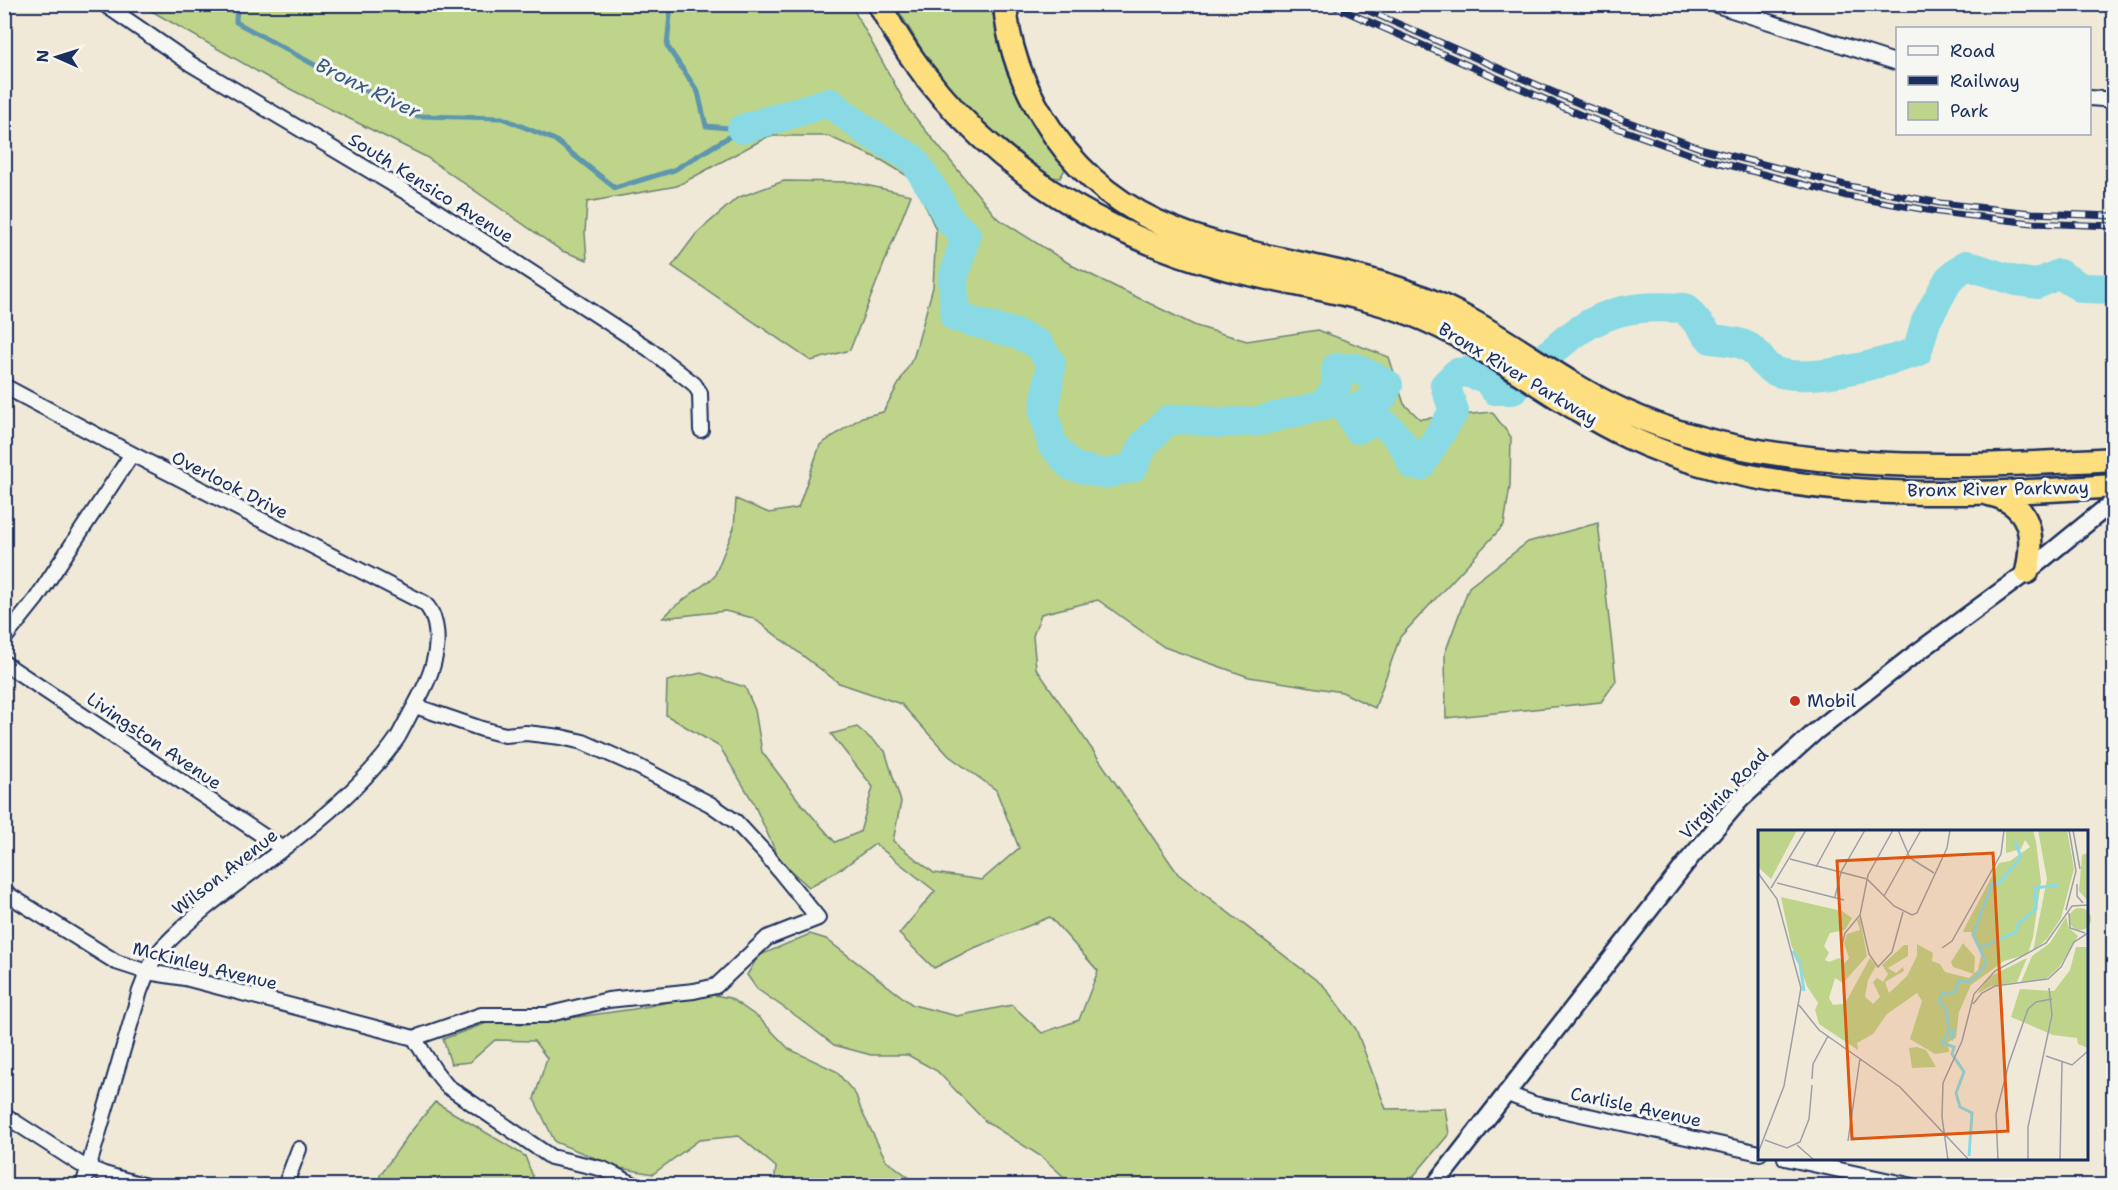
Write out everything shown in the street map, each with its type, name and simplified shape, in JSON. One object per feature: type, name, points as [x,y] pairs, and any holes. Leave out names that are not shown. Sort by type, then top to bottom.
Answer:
[{"type":"highway","name":"Bronx River Parkway","points":[[879,4],[894,32],[920,71],[954,111],[1012,164],[1063,200],[1125,232],[1190,258],[1234,271],[1369,301],[1413,315],[1468,340],[1512,355]]},
{"type":"highway","name":"Bronx River Parkway","points":[[1005,4],[1011,40],[1020,69],[1031,97],[1048,127],[1087,174],[1123,202],[1169,227],[1218,245],[1375,282],[1412,293],[1468,318],[1512,355],[1560,387],[1597,422],[1645,445],[1682,459],[1726,471],[1787,482],[1843,488],[1982,492],[2114,486]]},
{"type":"highway","name":"Bronx River Parkway","points":[[1560,387],[1599,399],[1655,424],[1714,441],[1835,460],[1926,464],[2007,464],[2114,459]]},
{"type":"highway","points":[[1982,492],[2008,501],[2025,518],[2031,534],[2027,572]]},
{"type":"street","name":"South Kensico Avenue","points":[[104,4],[191,64],[426,204],[649,349],[694,384],[700,393],[701,430]]},
{"type":"street","points":[[1713,4],[1896,62]]},
{"type":"street","points":[[2091,98],[2114,100]]},
{"type":"street","name":"Overlook Drive","points":[[4,386],[424,603],[434,620]]},
{"type":"street","points":[[4,639],[36,598],[132,454]]},
{"type":"street","name":"Virginia Road","points":[[1434,1185],[1690,858],[1741,799],[1815,732],[1907,660],[2027,572],[2114,501]]},
{"type":"street","name":"Wilson Avenue","points":[[83,1185],[140,991],[147,972],[161,949],[192,919],[283,849],[344,798],[364,777],[397,737],[430,678],[437,642],[434,620]]},
{"type":"street","name":"Livingston Avenue","points":[[4,663],[283,849]]},
{"type":"street","points":[[415,706],[505,735],[561,736],[583,742],[639,767],[710,804],[736,822],[765,853],[818,918],[767,938],[716,986],[694,991],[608,1000],[546,1015],[481,1015],[414,1038],[447,1086],[551,1157],[603,1169],[637,1185]]},
{"type":"street","name":"McKinley Avenue","points":[[4,892],[116,962],[147,972],[185,978],[414,1038]]},
{"type":"street","name":"Carlisle Avenue","points":[[1505,1093],[1534,1104],[1758,1153]]},
{"type":"street","points":[[4,1114],[80,1164],[146,1185]]},
{"type":"street","points":[[285,1185],[299,1149]]},
{"type":"street","points":[[1794,1160],[1913,1185]]},
{"type":"green space","points":[[141,5],[851,5],[909,110],[997,218],[1073,266],[1196,326],[1247,341],[1318,330],[1389,357],[1404,404],[1420,419],[1492,412],[1511,437],[1510,486],[1504,525],[1400,637],[1375,708],[1342,692],[1249,677],[1164,647],[1098,600],[1041,614],[1033,636],[1036,668],[1178,874],[1324,986],[1356,1029],[1386,1109],[1445,1108],[1449,1134],[1406,1185],[1073,1185],[1042,1157],[985,1121],[937,1071],[908,1055],[871,1055],[834,1045],[757,989],[747,975],[758,956],[810,934],[826,939],[913,1005],[957,1016],[1012,1005],[1042,1033],[1079,1020],[1098,971],[1050,917],[974,948],[934,968],[899,934],[935,891],[875,844],[844,867],[809,887],[780,861],[752,800],[720,747],[666,715],[667,681],[701,673],[745,687],[755,710],[762,752],[799,801],[835,842],[860,832],[873,787],[831,734],[857,727],[885,751],[901,802],[893,841],[934,873],[982,880],[1019,848],[996,790],[949,756],[901,704],[839,683],[753,618],[725,611],[663,618],[714,577],[734,528],[736,499],[769,513],[798,508],[820,445],[862,417],[883,412],[914,356],[933,287],[936,230],[914,180],[883,161],[828,136],[769,136],[677,186],[587,202],[585,233],[587,260],[562,251],[426,157],[274,81]]},
{"type":"green space","points":[[895,5],[991,5],[1006,71],[1032,122],[1065,169],[1060,178],[1050,177],[993,131],[941,81]]},
{"type":"green space","points":[[784,181],[852,182],[911,195],[850,350],[811,361],[672,266],[696,234],[737,198]]},
{"type":"green space","points":[[1598,523],[1616,681],[1601,702],[1446,718],[1445,653],[1469,587],[1528,542]]},
{"type":"green space","points":[[709,994],[730,998],[759,1018],[789,1049],[836,1071],[856,1095],[886,1160],[919,1185],[774,1185],[776,1167],[739,1136],[699,1140],[653,1174],[620,1168],[555,1142],[534,1099],[547,1058],[534,1041],[495,1040],[470,1062],[451,1064],[443,1039],[487,1023],[527,1024],[634,1009]]},
{"type":"green space","points":[[435,1102],[525,1156],[536,1185],[380,1185],[380,1175]]},
{"type":"waterway","name":"Bronx River","points":[[237,4],[236,22],[324,70],[418,116],[502,118],[555,140],[615,188],[674,170],[742,129]]},
{"type":"waterway","name":"Bronx River","points":[[671,4],[667,46],[698,92],[706,126],[740,129]]},
{"type":"waterway","name":"Bronx River","points":[[742,129],[829,102],[866,131],[913,159],[949,220],[966,235],[953,279],[955,317],[1017,334],[1038,344],[1051,363],[1044,413],[1052,444],[1071,466],[1105,474],[1133,467],[1144,444],[1168,420],[1189,419],[1220,423],[1258,421],[1325,405],[1337,385],[1336,368],[1356,368],[1388,385],[1383,396],[1348,412],[1358,429],[1377,418],[1399,439],[1413,465],[1420,466],[1454,411],[1445,385],[1457,373],[1465,372],[1486,378],[1495,390],[1512,390],[1572,335],[1600,319],[1632,309],[1685,308],[1711,339],[1746,346],[1751,348],[1769,368],[1784,374],[1802,375],[1843,371],[1917,352],[1926,321],[1949,279],[1966,265],[2016,281],[2037,284],[2059,274],[2082,288],[2114,289]]},
{"type":"railway","points":[[1329,4],[1581,115],[1698,157],[1847,196],[1939,212],[2032,223],[2114,226]]},
{"type":"railway","points":[[1353,4],[1585,106],[1700,148],[1849,186],[1940,203],[2032,213],[2114,216]]},
{"type":"place","name":"Mobil","points":[[1795,701]]}]
